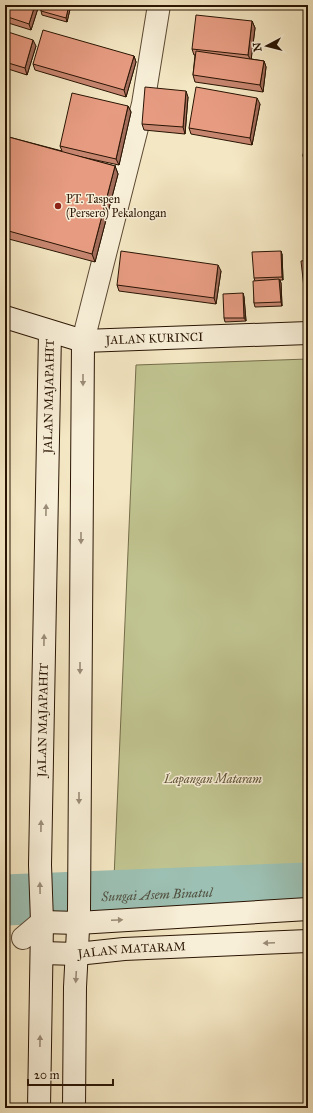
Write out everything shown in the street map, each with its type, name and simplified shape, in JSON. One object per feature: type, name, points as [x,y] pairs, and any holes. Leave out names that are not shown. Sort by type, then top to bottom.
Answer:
[{"type":"street","points":[[74,1108],[79,916],[83,341],[143,104],[159,5]]},
{"type":"street","name":"JALAN KURINCI","points":[[5,317],[83,341],[308,333]]},
{"type":"street","name":"JALAN MAJAPAHIT","points":[[39,1108],[42,953],[40,865],[50,332]]},
{"type":"street","points":[[42,953],[14,938],[42,917],[308,909]]},
{"type":"street","name":"JALAN MATARAM","points":[[42,953],[77,954],[124,949],[308,942]]},
{"type":"green space","name":"Lapangan Mataram","points":[[308,359],[308,870],[114,878],[136,365]]},
{"type":"building","points":[[5,5],[35,5],[29,24],[5,16]]},
{"type":"building","points":[[42,5],[69,5],[66,18],[41,11]]},
{"type":"building","points":[[196,15],[252,21],[248,55],[192,49]]},
{"type":"building","points":[[43,30],[134,56],[124,90],[33,64]]},
{"type":"building","points":[[5,31],[33,40],[25,68],[5,62]]},
{"type":"building","points":[[196,51],[264,61],[260,85],[193,75]]},
{"type":"building","points":[[145,87],[186,91],[183,127],[142,124]]},
{"type":"building","points":[[196,87],[257,98],[250,138],[189,128]]},
{"type":"building","points":[[72,93],[128,106],[116,159],[60,146]]},
{"type":"building","points":[[308,124],[308,156],[303,156]]},
{"type":"building","name":"PT. Taspen (Persero) Pekalongan","points":[[5,136],[115,166],[92,254],[5,230]]},
{"type":"building","points":[[121,251],[218,265],[214,298],[117,285]]},
{"type":"building","points":[[281,251],[282,277],[254,278],[252,252]]},
{"type":"building","points":[[308,260],[308,306],[306,306],[301,261]]},
{"type":"building","points":[[279,279],[281,302],[254,303],[253,281]]},
{"type":"building","points":[[243,293],[244,318],[224,318],[223,294]]},
{"type":"waterway","name":"Sungai Asem Binatul","points":[[5,900],[308,888]]},
{"type":"place","name":"PT. Taspen (Persero) Pekalongan","points":[[58,206]]}]
